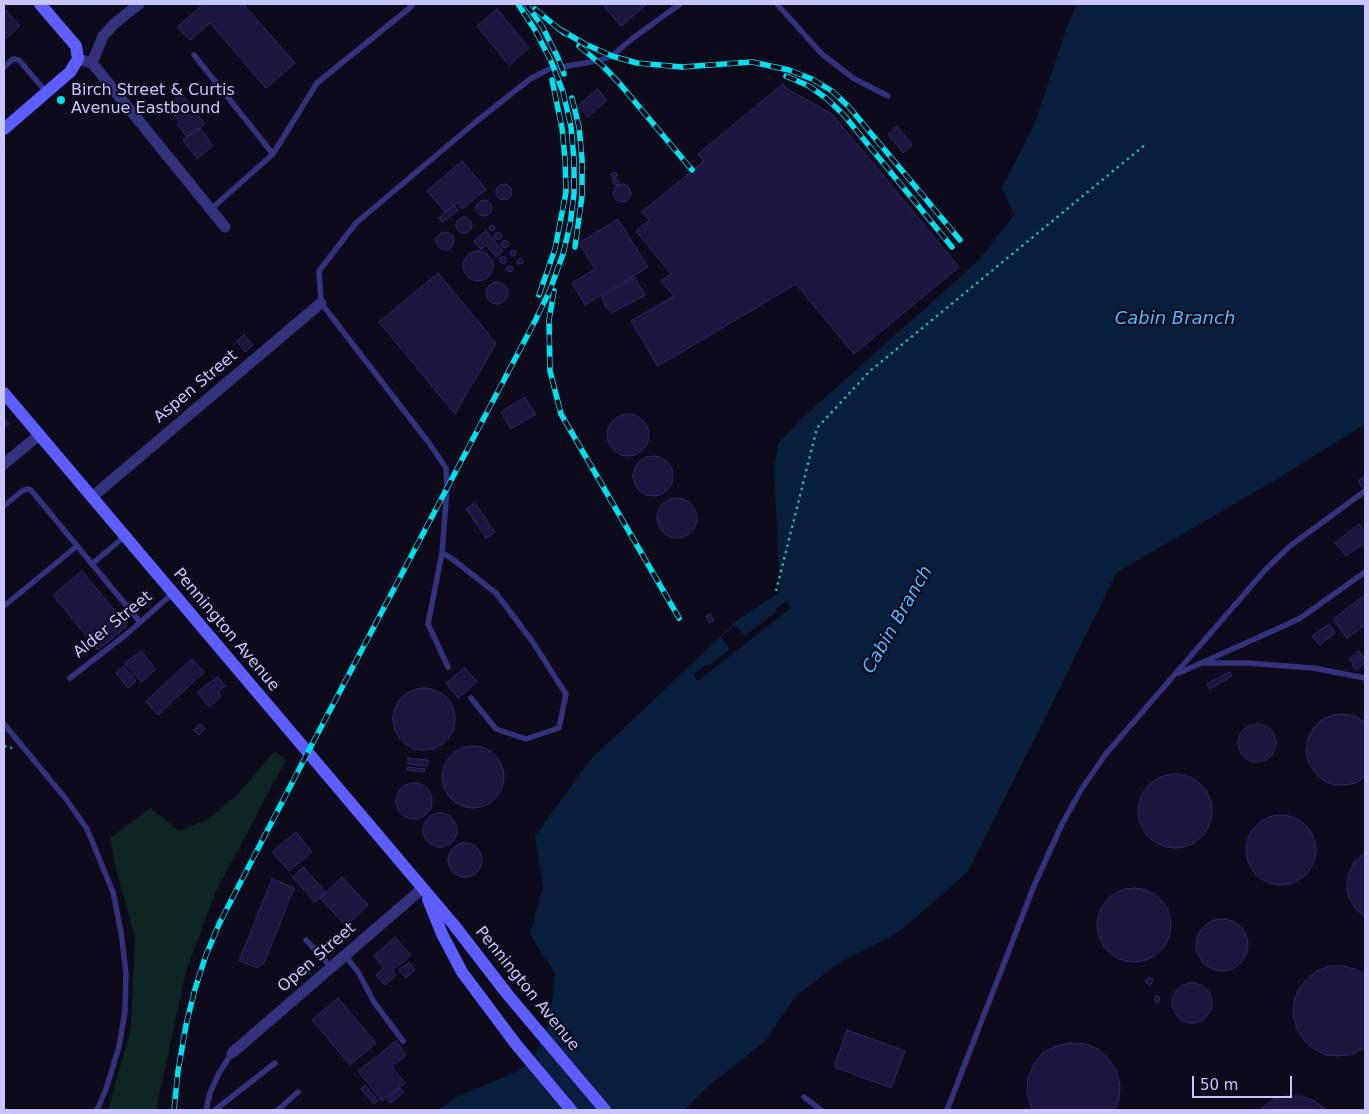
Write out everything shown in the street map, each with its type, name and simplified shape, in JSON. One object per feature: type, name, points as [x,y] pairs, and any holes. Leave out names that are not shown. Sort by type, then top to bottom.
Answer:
[{"type":"main road","points":[[4,129],[70,72],[78,59],[76,46],[40,4]]},
{"type":"main road","name":"Pennington Avenue","points":[[4,393],[454,924],[534,1026],[605,1110]]},
{"type":"main road","name":"Pennington Avenue","points":[[423,888],[442,934],[462,972],[515,1043],[571,1110]]},
{"type":"street","points":[[92,63],[103,36],[115,23],[139,4]]},
{"type":"street","points":[[78,59],[92,63],[225,227]]},
{"type":"street","name":"Aspen Street","points":[[92,497],[321,302]]},
{"type":"street","points":[[4,464],[39,435]]},
{"type":"street","name":"Open Street","points":[[232,1052],[423,888]]},
{"type":"lane","points":[[448,667],[428,624],[442,553],[447,488],[446,468],[321,302],[318,271],[356,223],[530,79],[550,69],[597,61],[612,56],[633,38],[680,4]]},
{"type":"lane","points":[[777,4],[822,54],[853,78],[888,96]]},
{"type":"lane","points":[[210,210],[273,154],[317,83],[412,6]]},
{"type":"lane","points":[[194,55],[273,154]]},
{"type":"lane","points":[[4,67],[13,59],[19,60],[47,93]]},
{"type":"lane","points":[[4,506],[22,490],[31,490],[140,622]]},
{"type":"lane","points":[[947,1110],[1034,886],[1062,824],[1081,790],[1105,755],[1266,569],[1290,546],[1365,491]]},
{"type":"lane","points":[[92,564],[125,536]]},
{"type":"lane","points":[[4,606],[77,546]]},
{"type":"lane","points":[[442,553],[496,593],[532,641],[566,694],[559,728],[526,739],[496,729],[471,698]]},
{"type":"lane","points":[[1176,674],[1299,619],[1365,572]]},
{"type":"lane","name":"Alder Street","points":[[70,678],[174,593]]},
{"type":"lane","points":[[1201,663],[1247,663],[1313,668],[1365,678]]},
{"type":"lane","points":[[4,724],[66,799],[87,829],[113,892],[121,932],[126,973],[124,1011],[119,1047],[106,1089],[97,1110]]},
{"type":"lane","points":[[306,940],[331,967]]},
{"type":"lane","points":[[344,955],[358,972],[374,1002],[403,1041]]},
{"type":"lane","points":[[206,1110],[210,1093],[219,1073],[232,1052]]},
{"type":"lane","points":[[215,1110],[275,1063]]},
{"type":"lane","points":[[278,1110],[298,1092]]},
{"type":"lane","points":[[804,1097],[821,1110]]},
{"type":"path","points":[[776,592],[816,428],[870,371],[1146,144]]},
{"type":"green space","points":[[275,751],[286,760],[216,891],[186,971],[156,1110],[108,1110],[131,1028],[135,938],[114,861],[110,838],[150,808],[179,831],[209,819],[238,794]]},
{"type":"water","name":"Cabin Branch","points":[[1077,4],[1365,4],[1365,424],[1279,478],[1116,573],[967,873],[899,932],[839,963],[797,995],[764,1042],[706,1088],[684,1110],[438,1110],[458,1096],[518,1071],[534,1057],[550,1020],[555,974],[530,934],[543,887],[535,836],[591,759],[739,619],[780,592],[774,468],[778,444],[802,418],[978,261],[1014,215],[1002,188],[1035,123],[1069,21]]},
{"type":"pier","points":[[786,601],[791,608],[698,681],[693,675],[706,664],[708,666],[730,649],[721,637],[736,625],[745,636],[776,612],[775,609]]},
{"type":"building","points":[[204,4],[243,4],[295,63],[266,88],[210,23],[190,40],[177,27]]},
{"type":"building","points":[[602,4],[647,4],[621,26]]},
{"type":"building","points":[[4,8],[20,26],[4,40]]},
{"type":"building","points":[[497,9],[529,48],[509,65],[477,26]]},
{"type":"building","points":[[783,84],[787,89],[832,114],[959,267],[854,354],[796,284],[658,366],[631,321],[674,296],[661,281],[671,274],[636,231],[649,220],[642,212],[704,161],[698,154]]},
{"type":"building","points":[[597,89],[607,100],[588,117],[578,106]]},
{"type":"building","points":[[182,94],[205,124],[187,137],[177,124],[180,122],[168,108],[166,110],[163,106]]},
{"type":"building","points":[[897,126],[912,145],[903,153],[888,134]]},
{"type":"building","points":[[200,128],[213,146],[197,159],[183,140]]},
{"type":"building","points":[[462,161],[486,189],[462,209],[457,203],[445,212],[427,191]]},
{"type":"building","points":[[614,172],[617,175],[614,178],[611,175]]},
{"type":"building","points":[[616,179],[619,182],[616,185],[613,182]]},
{"type":"building","points":[[501,184],[507,184],[512,189],[510,198],[501,200],[496,195],[496,189]]},
{"type":"building","points":[[622,184],[628,187],[631,193],[628,199],[622,202],[616,199],[613,193],[616,187]]},
{"type":"building","points":[[481,200],[487,200],[492,205],[490,214],[481,216],[476,211],[476,205]]},
{"type":"building","points":[[454,205],[458,210],[443,222],[439,218]]},
{"type":"building","points":[[461,217],[467,217],[472,222],[470,231],[461,233],[456,228],[456,222]]},
{"type":"building","points":[[618,219],[648,267],[585,305],[572,283],[595,269],[579,243]]},
{"type":"building","points":[[492,225],[495,228],[492,231],[489,228]]},
{"type":"building","points":[[486,231],[503,251],[496,257],[486,245],[481,249],[474,241]]},
{"type":"building","points":[[445,232],[451,235],[454,241],[451,247],[445,250],[439,247],[436,241],[439,235]]},
{"type":"building","points":[[498,233],[501,236],[498,239],[495,236]]},
{"type":"building","points":[[505,241],[508,244],[505,247],[502,244]]},
{"type":"building","points":[[513,250],[516,253],[513,256],[510,253]]},
{"type":"building","points":[[478,251],[489,255],[493,266],[489,277],[478,281],[467,277],[463,266],[467,255]]},
{"type":"building","points":[[503,257],[506,260],[503,263],[500,260]]},
{"type":"building","points":[[520,258],[523,261],[520,264],[517,261]]},
{"type":"building","points":[[510,266],[513,269],[510,272],[507,269]]},
{"type":"building","points":[[438,273],[496,343],[455,414],[379,322]]},
{"type":"building","points":[[634,277],[645,295],[612,313],[605,306],[602,297]]},
{"type":"building","points":[[497,282],[505,285],[508,293],[505,301],[497,304],[489,301],[486,293],[489,285]]},
{"type":"building","points":[[244,335],[253,345],[245,352],[236,341]]},
{"type":"building","points":[[525,397],[536,414],[511,429],[501,412]]},
{"type":"building","points":[[628,414],[643,420],[649,435],[643,450],[628,456],[613,450],[607,435],[613,420]]},
{"type":"building","points":[[4,418],[9,424],[4,428]]},
{"type":"building","points":[[657,456],[664,459],[670,465],[673,476],[672,484],[664,493],[657,496],[649,496],[642,493],[634,484],[633,472],[636,465],[645,457]]},
{"type":"building","points":[[1365,476],[1365,490],[1358,481]]},
{"type":"building","points":[[681,498],[688,501],[694,507],[697,518],[696,526],[688,535],[681,538],[673,538],[666,535],[658,526],[657,514],[660,507],[669,499]]},
{"type":"building","points":[[475,503],[495,532],[486,538],[466,509]]},
{"type":"building","points":[[1359,524],[1365,532],[1365,542],[1346,556],[1335,543]]},
{"type":"building","points":[[82,571],[127,626],[98,650],[53,595]]},
{"type":"building","points":[[1365,595],[1365,625],[1347,638],[1333,619]]},
{"type":"building","points":[[710,614],[714,620],[710,623],[706,616]]},
{"type":"building","points":[[1329,624],[1335,633],[1319,645],[1312,636]]},
{"type":"building","points":[[141,651],[156,669],[141,682],[125,663]]},
{"type":"building","points":[[1359,651],[1362,655],[1352,663],[1349,659]]},
{"type":"building","points":[[1364,656],[1365,663],[1356,670],[1352,665]]},
{"type":"building","points":[[192,659],[204,672],[158,715],[146,701]]},
{"type":"building","points":[[124,666],[136,681],[128,688],[116,673]]},
{"type":"building","points":[[465,668],[477,682],[458,698],[446,683]]},
{"type":"building","points":[[1229,672],[1232,676],[1210,689],[1207,684]]},
{"type":"building","points":[[218,677],[225,686],[218,692],[221,697],[209,707],[197,692]]},
{"type":"building","points":[[424,688],[441,693],[446,697],[450,702],[455,719],[450,736],[446,741],[441,745],[424,750],[407,745],[402,741],[398,736],[393,719],[398,702],[402,697],[407,693]]},
{"type":"building","points":[[1344,714],[1355,716],[1365,722],[1365,776],[1358,782],[1347,785],[1335,785],[1324,781],[1315,773],[1309,763],[1306,751],[1308,739],[1313,729],[1321,720],[1332,715]]},
{"type":"building","points":[[200,724],[205,729],[199,735],[194,730]]},
{"type":"building","points":[[1257,724],[1264,725],[1270,730],[1275,736],[1275,750],[1270,756],[1264,761],[1257,762],[1250,761],[1244,756],[1239,750],[1238,743],[1239,736],[1244,730],[1250,725]]},
{"type":"building","points":[[473,746],[490,751],[495,755],[499,760],[504,777],[499,794],[495,799],[490,803],[473,808],[456,803],[451,799],[447,794],[442,777],[447,760],[451,755],[456,751]]},
{"type":"building","points":[[408,758],[428,760],[427,766],[408,764]]},
{"type":"building","points":[[408,767],[425,769],[424,772],[407,770]]},
{"type":"building","points":[[1175,774],[1189,777],[1201,785],[1209,797],[1212,811],[1209,825],[1201,837],[1189,845],[1175,848],[1161,845],[1149,837],[1141,825],[1138,811],[1141,797],[1149,785],[1161,777]]},
{"type":"building","points":[[414,783],[426,789],[432,801],[426,813],[414,819],[402,813],[396,801],[402,789]]},
{"type":"building","points":[[440,813],[447,814],[452,818],[456,823],[456,837],[452,842],[447,846],[440,847],[433,846],[428,842],[424,837],[423,830],[424,823],[428,818],[433,814]]},
{"type":"building","points":[[1274,815],[1288,815],[1301,821],[1310,830],[1316,843],[1314,863],[1306,875],[1288,885],[1274,885],[1261,879],[1252,870],[1246,857],[1246,843],[1252,830],[1261,821]]},
{"type":"building","points":[[296,832],[312,852],[289,871],[272,852]]},
{"type":"building","points":[[465,843],[472,844],[477,848],[481,853],[481,867],[477,872],[472,876],[465,877],[458,876],[453,872],[449,867],[448,860],[449,853],[453,848],[458,844]]},
{"type":"building","points":[[1365,853],[1365,917],[1355,908],[1349,898],[1347,886],[1349,873],[1354,862]]},
{"type":"building","points":[[303,867],[326,892],[315,902],[292,877]]},
{"type":"building","points":[[342,877],[368,905],[346,926],[320,898]]},
{"type":"building","points":[[272,879],[294,888],[265,961],[258,968],[239,961]]},
{"type":"building","points":[[1134,888],[1148,891],[1160,899],[1168,911],[1171,925],[1168,939],[1160,951],[1148,959],[1134,962],[1120,959],[1108,951],[1100,939],[1097,925],[1100,911],[1108,899],[1120,891]]},
{"type":"building","points":[[1222,919],[1232,921],[1240,927],[1246,935],[1248,945],[1246,955],[1240,963],[1232,969],[1222,971],[1212,969],[1204,963],[1198,955],[1196,945],[1198,935],[1204,927],[1212,921]]},
{"type":"building","points":[[395,937],[411,955],[392,971],[396,975],[385,985],[376,975],[384,968],[374,956]]},
{"type":"building","points":[[409,962],[415,970],[406,978],[399,970]]},
{"type":"building","points":[[1330,966],[1344,966],[1365,975],[1365,1047],[1353,1054],[1326,1055],[1314,1049],[1304,1040],[1297,1029],[1293,1016],[1294,1002],[1298,990],[1317,971]]},
{"type":"building","points":[[1149,977],[1153,981],[1149,985],[1145,981]]},
{"type":"building","points":[[1196,983],[1203,986],[1209,992],[1212,1003],[1211,1011],[1203,1020],[1196,1023],[1188,1023],[1181,1020],[1173,1011],[1172,999],[1175,992],[1184,984]]},
{"type":"building","points":[[1156,996],[1160,997],[1158,1003],[1154,1001]]},
{"type":"building","points":[[338,998],[376,1043],[350,1065],[312,1020]]},
{"type":"building","points":[[847,1030],[905,1051],[891,1088],[834,1067]]},
{"type":"building","points":[[396,1041],[406,1055],[392,1067],[405,1083],[382,1101],[358,1071]]},
{"type":"building","points":[[1070,1043],[1085,1044],[1098,1049],[1109,1059],[1117,1072],[1120,1086],[1119,1100],[1114,1110],[1032,1110],[1027,1092],[1028,1078],[1034,1064],[1043,1053],[1056,1046]]},
{"type":"building","points":[[365,1085],[378,1101],[374,1104],[361,1089]]},
{"type":"building","points":[[400,1088],[404,1092],[391,1103],[387,1100]]},
{"type":"building","points":[[1287,1096],[1301,1096],[1315,1101],[1326,1110],[1259,1110],[1274,1099]]},
{"type":"railway","points":[[174,1110],[186,1025],[206,955],[220,922],[535,321],[550,290],[563,254],[570,225],[574,194],[574,159],[571,127],[563,92],[551,61],[535,30],[518,4]]},
{"type":"railway","points":[[526,4],[542,26],[564,74]]},
{"type":"railway","points":[[535,9],[564,33]]},
{"type":"railway","points":[[559,29],[585,44],[612,56],[637,63],[682,67],[752,62],[789,70],[812,79],[832,91],[849,107],[960,240]]},
{"type":"railway","points":[[579,46],[603,66],[620,84],[692,170]]},
{"type":"railway","points":[[786,76],[809,86],[826,98],[843,114],[952,247]]},
{"type":"railway","points":[[539,295],[555,249],[566,192],[562,128],[552,80]]},
{"type":"railway","points":[[572,98],[579,127],[582,159],[582,196],[575,247]]},
{"type":"railway","points":[[554,291],[549,320],[550,371],[561,414],[679,618]]},
{"type":"place","name":"Birch Street & Curtis Avenue Eastbound","points":[[61,100]]}]
